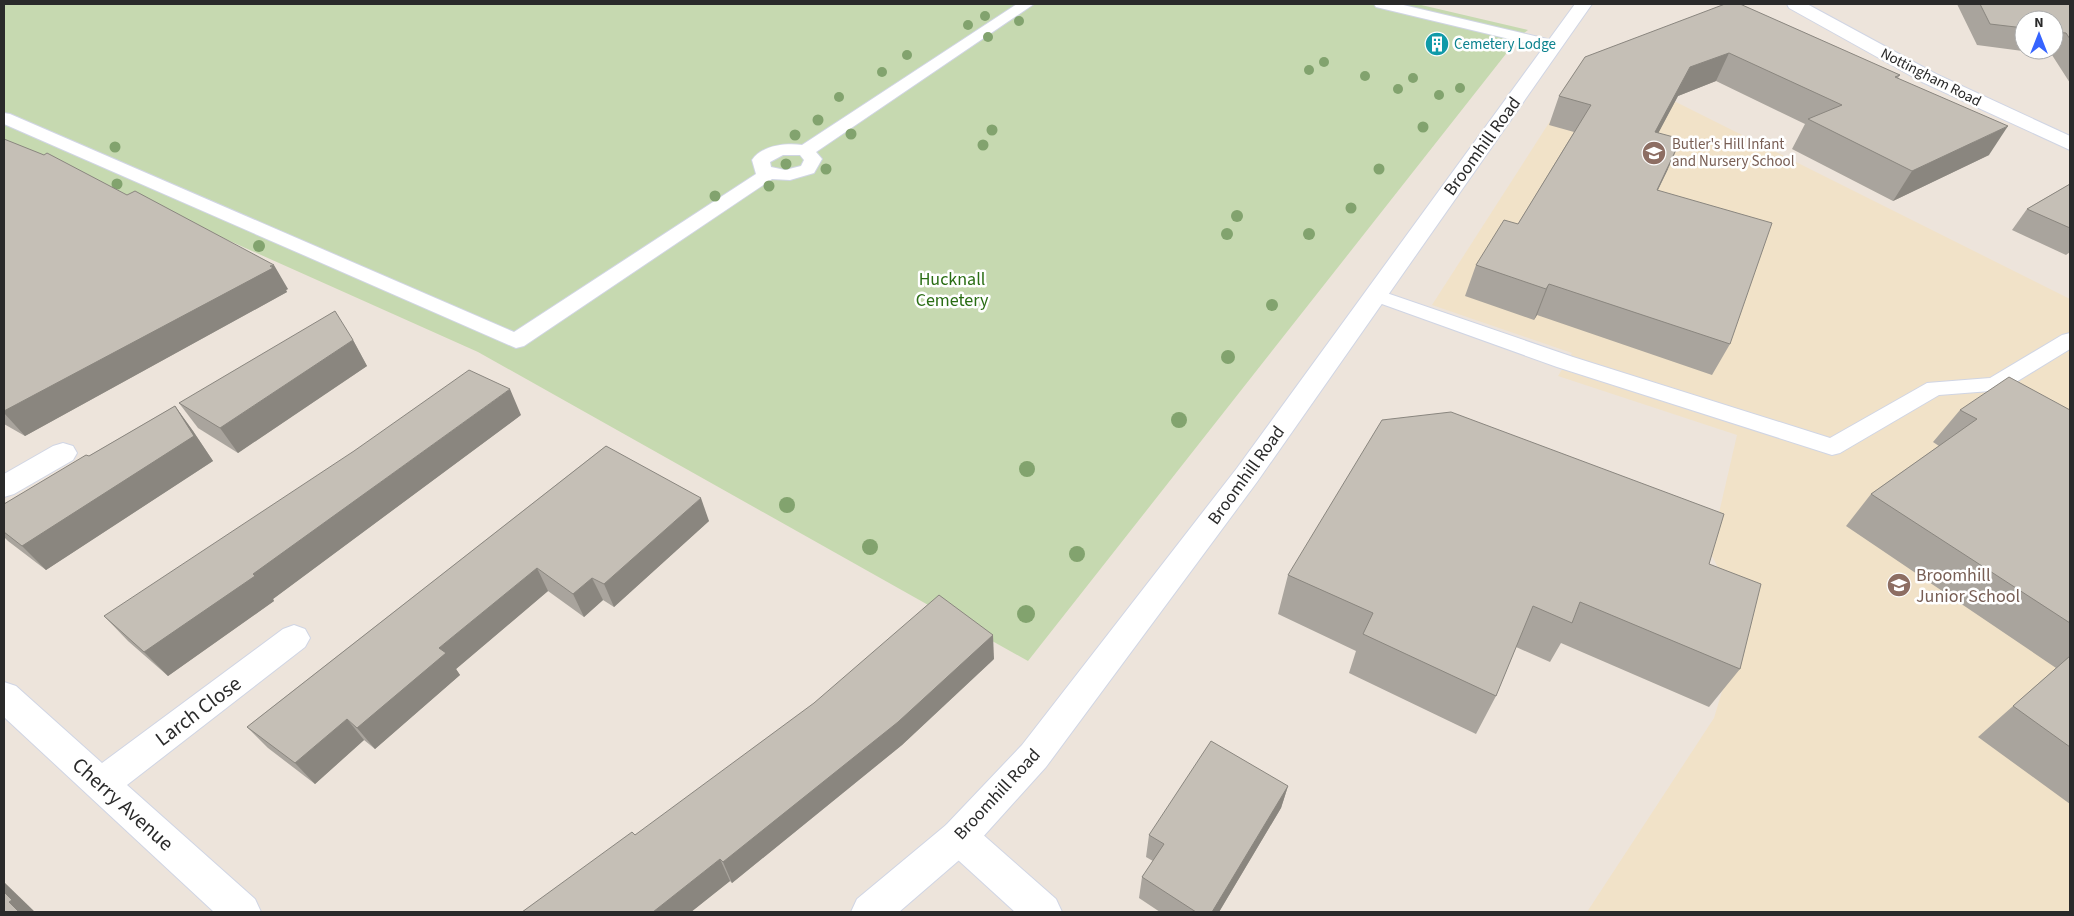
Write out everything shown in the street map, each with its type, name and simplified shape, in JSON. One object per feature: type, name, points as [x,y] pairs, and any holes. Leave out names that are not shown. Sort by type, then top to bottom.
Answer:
[{"type":"street","name":"Broomhill Road","points":[[870,912],[959,837],[1034,756],[1152,603],[1584,4]]},
{"type":"street","name":"Nottingham Road","points":[[1795,4],[1929,78],[2070,144]]},
{"type":"street","points":[[4,487],[63,453]]},
{"type":"street","name":"Larch Close","points":[[101,784],[294,638]]},
{"type":"street","name":"Cherry Avenue","points":[[4,696],[242,912]]},
{"type":"street","points":[[959,837],[1043,912]]},
{"type":"lane","points":[[805,151],[1027,4]]},
{"type":"lane","points":[[1381,4],[1555,45]]},
{"type":"lane","points":[[4,118],[516,341],[770,173]]},
{"type":"lane","points":[[789,148],[805,151],[813,159],[808,168],[793,175],[775,176],[762,170],[761,160],[772,152],[789,148]]},
{"type":"lane","points":[[1375,295],[1565,362],[1832,447],[1935,388],[1995,385],[2065,350]]},
{"type":"shaded area","name":"Broomhill Junior School","points":[[1590,59],[2070,299],[2070,912],[1587,912],[1714,718],[1744,618],[1710,552],[1737,435],[1558,376],[1572,353],[1432,305]]},
{"type":"green space","name":"Hucknall Cemetery","points":[[4,4],[1417,4],[1528,30],[1520,36],[1028,661],[478,352],[4,140]]},
{"type":"building","points":[[1725,4],[1740,4],[1900,75],[1895,77],[2008,126],[1912,171],[1808,119],[1842,105],[1729,53],[1690,67],[1655,132],[1681,139],[1657,190],[1772,223],[1730,344],[1549,284],[1546,289],[1476,265],[1504,220],[1518,224],[1591,105],[1559,96],[1585,57]]},
{"type":"building","points":[[1980,4],[2070,4],[2070,39],[2064,33],[2064,10],[2014,10],[2014,27],[1990,24]]},
{"type":"building","points":[[4,139],[44,155],[47,153],[127,195],[135,191],[274,265],[270,266],[273,268],[4,411]]},
{"type":"building","points":[[2070,184],[2070,228],[2027,209]]},
{"type":"building","points":[[335,311],[353,340],[220,428],[179,403]]},
{"type":"building","points":[[469,370],[510,389],[253,574],[255,576],[144,652],[104,616],[354,451]]},
{"type":"building","points":[[2009,377],[2070,410],[2070,623],[1871,494],[1977,419],[1960,410]]},
{"type":"building","points":[[175,406],[194,436],[22,546],[4,532],[4,504],[86,455],[89,456]]},
{"type":"building","points":[[1451,412],[1724,514],[1709,564],[1761,584],[1740,669],[1580,602],[1572,623],[1533,606],[1496,696],[1363,634],[1373,613],[1288,575],[1382,420]]},
{"type":"building","points":[[606,446],[701,498],[604,584],[592,578],[573,594],[537,568],[439,648],[446,653],[357,728],[347,719],[295,763],[247,727]]},
{"type":"building","points":[[939,595],[993,635],[898,722],[723,862],[720,859],[653,912],[522,912],[632,832],[635,835],[814,703]]},
{"type":"building","points":[[2070,656],[2070,747],[2013,706]]},
{"type":"building","points":[[1211,741],[1288,786],[1212,912],[1196,912],[1142,877],[1164,844],[1149,835]]},
{"type":"building","points":[[4,892],[12,900],[9,902],[19,912],[4,912]]},
{"type":"place","name":"Cemetery Lodge","points":[[1437,44]]},
{"type":"place","name":"Butler's Hill Infant and Nursery School","points":[[1654,153]]},
{"type":"place","name":"Broomhill Junior School","points":[[1899,585]]}]
